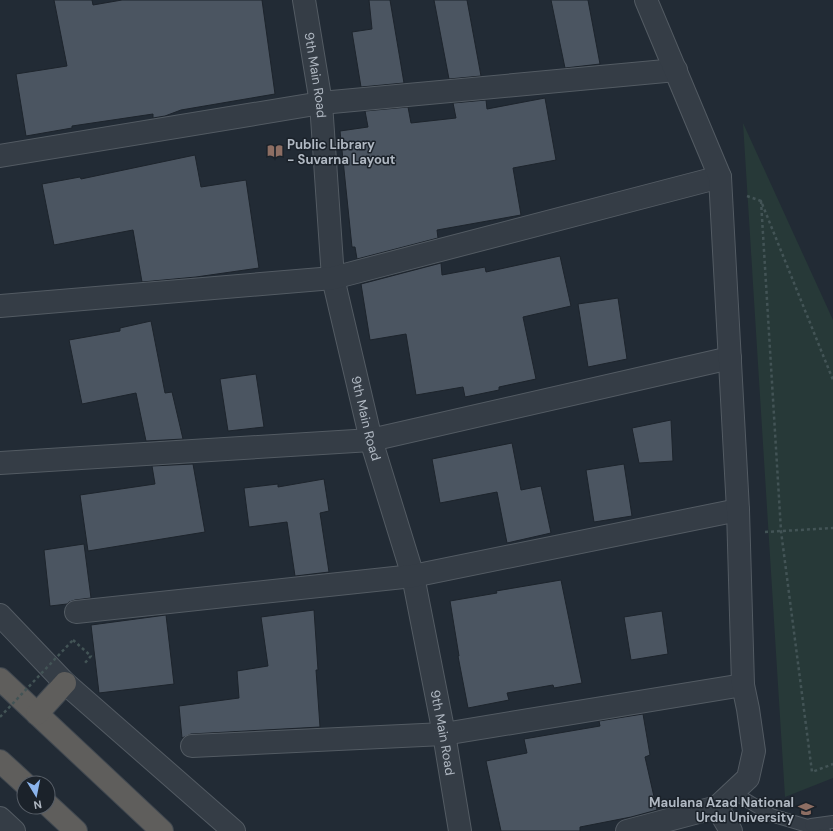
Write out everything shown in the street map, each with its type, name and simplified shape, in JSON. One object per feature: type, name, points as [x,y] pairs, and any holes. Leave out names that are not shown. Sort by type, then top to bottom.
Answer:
[{"type":"highway","points":[[0,679],[162,831]]},
{"type":"highway","points":[[37,714],[65,683]]},
{"type":"highway","points":[[0,762],[16,777]]},
{"type":"highway","points":[[56,813],[76,831]]},
{"type":"street","name":"9th Main Road","points":[[304,0],[321,103],[333,278],[371,440],[413,576],[444,734],[460,831]]},
{"type":"street","points":[[627,831],[717,807],[748,778],[754,751],[748,708],[743,686],[738,510],[720,182],[676,70],[646,0]]},
{"type":"street","points":[[0,156],[321,103],[676,70]]},
{"type":"street","points":[[0,306],[333,278],[720,182]]},
{"type":"street","points":[[0,463],[371,440],[730,358]]},
{"type":"street","points":[[76,612],[413,576],[738,510]]},
{"type":"street","points":[[0,615],[65,683],[234,831]]},
{"type":"street","points":[[192,746],[444,734],[743,686]]},
{"type":"street","points":[[717,807],[731,831]]},
{"type":"street","points":[[0,818],[14,831]]},
{"type":"lane","points":[[733,792],[770,815],[824,831]]},
{"type":"lane","points":[[806,826],[833,822]]},
{"type":"path","points":[[720,182],[761,201],[833,380]]},
{"type":"path","points":[[761,201],[781,531],[812,772],[833,764]]},
{"type":"path","points":[[738,533],[833,528]]},
{"type":"path","points":[[0,717],[73,640],[91,656]]},
{"type":"shaded area","points":[[743,123],[833,320],[833,778],[785,797]]},
{"type":"building","points":[[54,0],[92,0],[93,5],[122,0],[262,0],[275,94],[181,110],[165,116],[153,118],[153,114],[72,126],[72,128],[26,136],[16,74],[67,66]]},
{"type":"building","points":[[369,0],[390,0],[404,83],[361,87],[352,32],[372,29]]},
{"type":"building","points":[[434,0],[467,0],[481,76],[449,79]]},
{"type":"building","points":[[551,0],[588,0],[600,64],[565,68]]},
{"type":"building","points":[[545,98],[556,160],[513,168],[521,215],[437,230],[438,238],[357,259],[355,247],[352,247],[340,131],[368,127],[365,111],[408,107],[411,123],[456,118],[453,103],[486,100],[487,109]]},
{"type":"building","points":[[195,155],[201,187],[246,180],[259,268],[196,277],[142,282],[133,230],[54,245],[42,184],[80,177],[81,179]]},
{"type":"building","points":[[560,256],[571,306],[523,317],[536,379],[499,387],[499,390],[465,397],[463,387],[416,395],[406,334],[370,340],[361,284],[441,263],[442,275],[485,267],[486,272]]},
{"type":"building","points":[[618,298],[627,359],[588,367],[578,304]]},
{"type":"building","points":[[151,321],[165,393],[172,392],[183,439],[146,441],[136,393],[82,404],[69,340],[120,331],[120,328]]},
{"type":"building","points":[[256,374],[264,427],[228,431],[220,379]]},
{"type":"building","points":[[671,420],[673,461],[639,463],[632,428]]},
{"type":"building","points":[[512,443],[521,490],[541,486],[551,533],[507,543],[497,492],[440,503],[432,459]]},
{"type":"building","points":[[193,464],[205,532],[88,551],[80,495],[155,484],[152,466]]},
{"type":"building","points":[[624,464],[632,516],[594,522],[586,470]]},
{"type":"building","points":[[324,479],[329,511],[320,513],[329,572],[295,576],[287,522],[249,527],[244,488],[278,484],[278,487]]},
{"type":"building","points":[[84,544],[91,598],[75,600],[67,604],[50,606],[44,550]]},
{"type":"building","points":[[561,580],[582,683],[554,688],[553,685],[507,693],[509,700],[468,708],[458,656],[450,601],[497,593],[496,591]]},
{"type":"building","points":[[314,610],[320,727],[191,734],[182,738],[179,706],[239,698],[237,671],[268,666],[261,617]]},
{"type":"building","points":[[662,611],[668,654],[631,660],[624,617]]},
{"type":"building","points":[[166,615],[174,684],[99,693],[91,625]]},
{"type":"building","points":[[643,714],[650,755],[645,757],[657,810],[631,817],[580,827],[580,831],[501,831],[486,761],[527,753],[524,739],[600,726],[599,721]]},
{"type":"place","name":"Public Library - Suvarna Layout","points":[[275,151]]},
{"type":"place","name":"Maulana Azad National Urdu University","points":[[806,809]]}]
